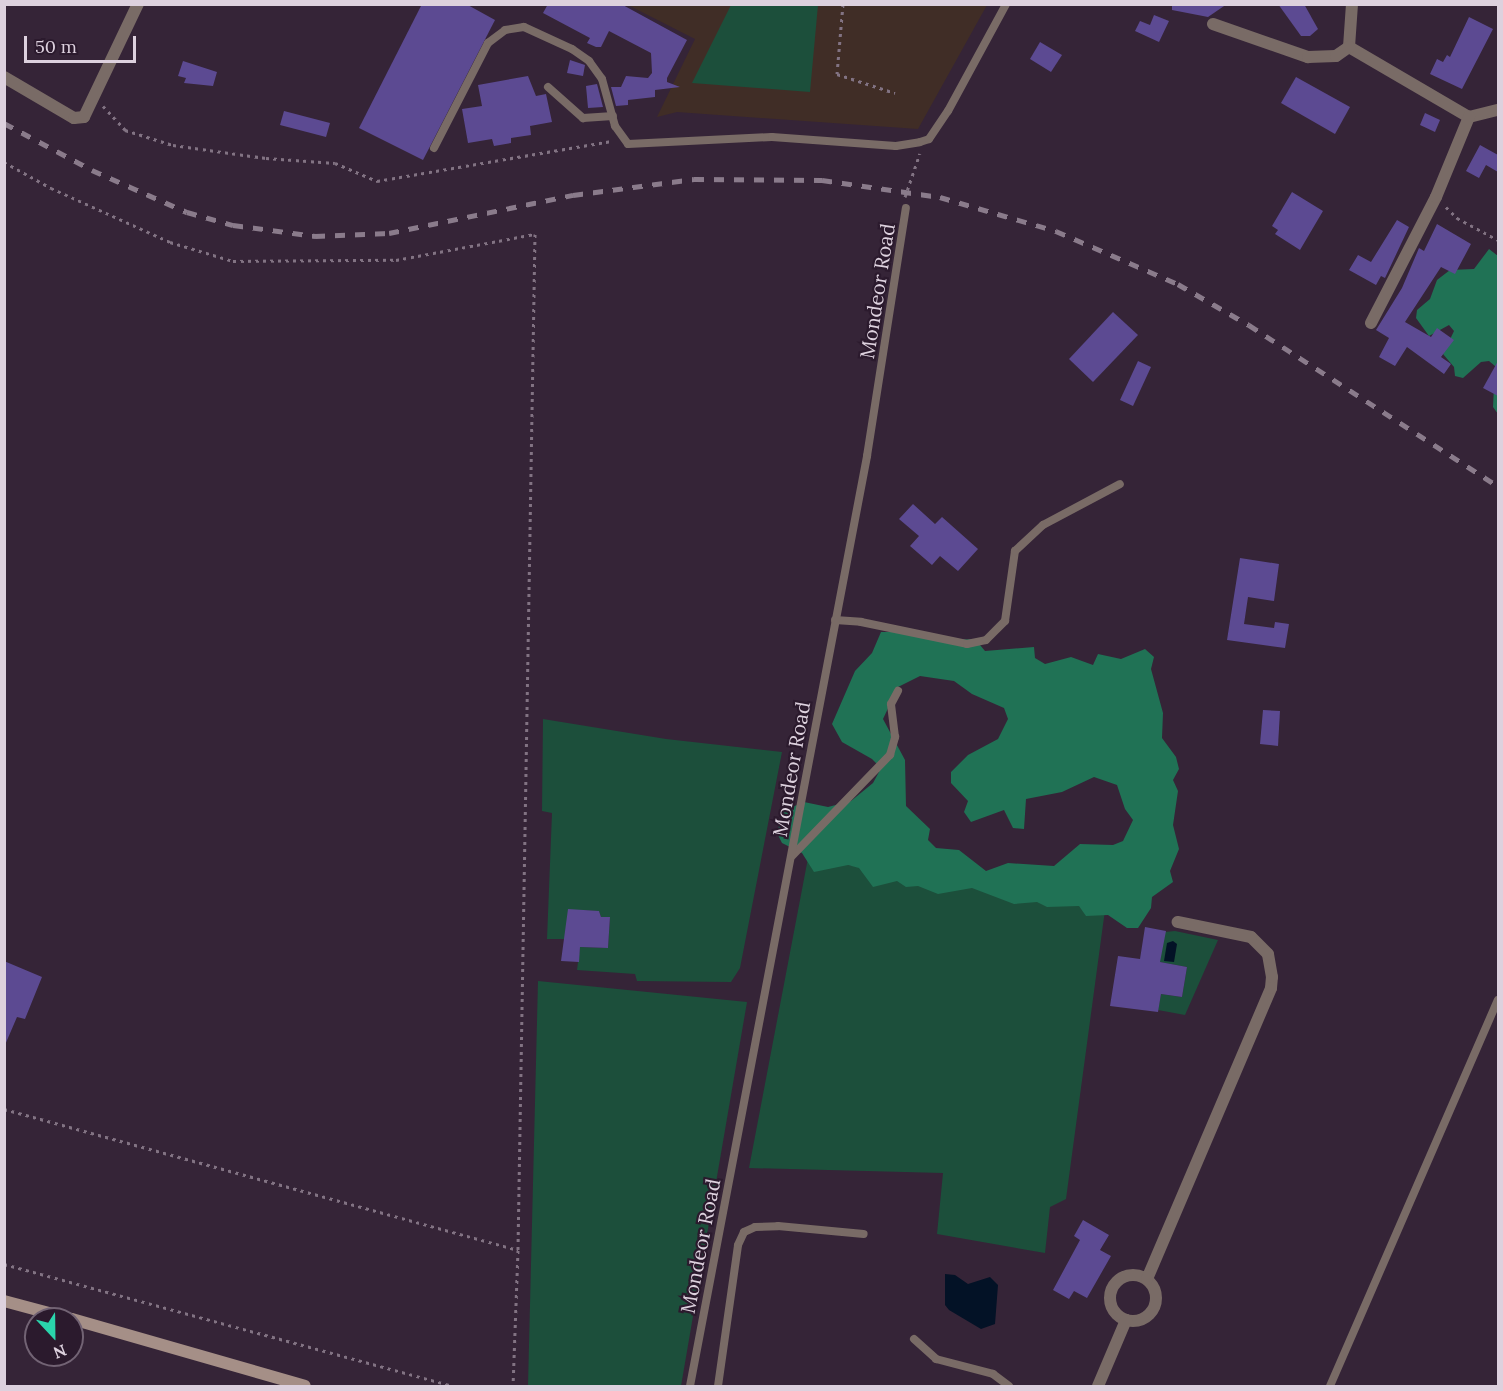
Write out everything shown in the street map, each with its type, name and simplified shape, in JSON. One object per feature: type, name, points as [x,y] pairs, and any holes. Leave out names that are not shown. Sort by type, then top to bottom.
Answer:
[{"type":"main road","points":[[4,1301],[27,1307]]},
{"type":"main road","points":[[84,1322],[305,1386]]},
{"type":"street","points":[[4,77],[74,118],[89,112],[138,4]]},
{"type":"street","points":[[1213,24],[1308,57],[1336,57],[1349,47],[1352,4]]},
{"type":"street","points":[[1349,47],[1469,117],[1498,110]]},
{"type":"street","points":[[1371,323],[1436,197],[1469,117]]},
{"type":"street","points":[[1147,1279],[1271,988],[1272,977],[1268,954],[1251,937],[1178,922]]},
{"type":"street","points":[[1126,1275],[1147,1279],[1156,1291],[1155,1305],[1146,1317],[1126,1320],[1113,1311],[1111,1290],[1126,1275]]},
{"type":"street","points":[[1098,1386],[1126,1320]]},
{"type":"lane","points":[[434,148],[488,43],[515,28],[533,29],[589,61],[606,89],[613,116],[626,142],[772,137],[896,146],[920,142],[929,139],[948,111],[1006,4]]},
{"type":"lane","points":[[548,87],[583,118],[613,116]]},
{"type":"lane","name":"Mondeor Road","points":[[690,1386],[867,456],[906,208]]},
{"type":"lane","points":[[835,621],[861,622],[967,644],[986,640],[1005,621],[1015,551],[1043,525],[1120,484]]},
{"type":"lane","points":[[791,857],[890,755],[895,737],[891,704],[898,691]]},
{"type":"lane","points":[[1330,1386],[1498,1000]]},
{"type":"lane","points":[[718,1386],[738,1245],[744,1232],[755,1227],[778,1226],[864,1234]]},
{"type":"lane","points":[[914,1339],[936,1359],[993,1374],[1009,1386]]},
{"type":"path","points":[[843,4],[837,74],[895,93]]},
{"type":"path","points":[[95,98],[125,130],[173,145],[266,158],[335,163],[377,181],[626,142]]},
{"type":"path","name":"Mondeor Road","points":[[906,208],[904,191],[917,158]]},
{"type":"path","points":[[4,162],[51,188],[170,242],[233,261],[396,260],[535,234],[518,1250],[513,1386]]},
{"type":"path","points":[[1436,197],[1457,218],[1498,240]]},
{"type":"path","points":[[4,1109],[518,1250]]},
{"type":"path","points":[[4,1264],[453,1386]]},
{"type":"shaded area","points":[[628,5],[987,5],[918,129],[677,112],[657,117],[695,39]]},
{"type":"green space","points":[[731,5],[818,5],[810,92],[692,83]]},
{"type":"green space","points":[[1489,249],[1498,256],[1498,414],[1493,407],[1495,366],[1489,361],[1481,362],[1463,378],[1455,376],[1454,367],[1443,354],[1454,331],[1449,325],[1429,336],[1416,318],[1417,310],[1430,299],[1437,280],[1450,270],[1474,269]]},
{"type":"green space","points":[[881,632],[905,632],[950,640],[975,639],[985,651],[1034,647],[1035,658],[1045,664],[1071,657],[1093,665],[1098,654],[1121,659],[1145,649],[1154,657],[1151,669],[1163,713],[1162,738],[1176,757],[1179,769],[1173,780],[1178,791],[1173,825],[1179,849],[1170,871],[1173,882],[1152,897],[1151,908],[1138,928],[1127,928],[1108,915],[1086,916],[1079,906],[1047,907],[1037,902],[1014,904],[972,888],[938,894],[918,886],[906,887],[897,881],[873,887],[859,868],[848,865],[814,872],[802,853],[782,843],[777,833],[783,811],[804,802],[828,807],[851,801],[873,783],[879,772],[879,766],[872,759],[842,742],[832,724],[855,671],[872,653]],"holes":[[[920,676],[954,681],[972,694],[1004,708],[1008,719],[998,739],[968,755],[951,772],[951,783],[968,801],[964,812],[971,822],[1004,810],[1013,828],[1024,829],[1026,799],[1062,792],[1094,777],[1117,785],[1125,809],[1133,820],[1123,841],[1113,845],[1080,844],[1054,866],[1008,863],[986,871],[959,850],[936,848],[928,840],[930,829],[906,806],[905,760],[883,719],[898,687]]]},
{"type":"green space","points":[[543,719],[666,739],[782,752],[740,968],[731,982],[637,981],[635,974],[577,970],[580,947],[608,948],[610,918],[601,917],[599,911],[569,910],[567,939],[547,939],[552,813],[542,811]]},
{"type":"green space","points":[[808,858],[1105,910],[1066,1199],[1050,1207],[1045,1253],[937,1234],[943,1173],[749,1168]]},
{"type":"green space","points":[[1175,931],[1218,940],[1185,1015],[1158,1010],[1161,994],[1182,997],[1187,967],[1154,961],[1165,932]]},
{"type":"green space","points":[[538,981],[747,1002],[681,1386],[528,1386]]},
{"type":"water","points":[[1173,941],[1177,944],[1174,962],[1164,961],[1167,943]]},
{"type":"water","points":[[945,1274],[955,1275],[968,1284],[990,1277],[998,1285],[995,1324],[981,1329],[949,1310],[945,1305]]},
{"type":"building","points":[[422,4],[466,4],[495,20],[423,160],[359,128]]},
{"type":"building","points":[[548,4],[621,4],[687,40],[667,78],[667,82],[680,87],[655,90],[655,97],[628,100],[628,105],[616,106],[611,87],[621,87],[626,76],[648,78],[652,73],[651,53],[609,31],[601,47],[587,43],[590,38],[543,13]]},
{"type":"building","points":[[1172,4],[1227,4],[1208,17],[1172,10]]},
{"type":"building","points":[[1278,4],[1304,4],[1318,29],[1310,36],[1301,36]]},
{"type":"building","points":[[1154,15],[1169,21],[1159,42],[1135,31],[1140,21],[1150,25]]},
{"type":"building","points":[[1469,17],[1493,29],[1462,89],[1430,74],[1437,59],[1443,62],[1447,55],[1450,57]]},
{"type":"building","points":[[1040,42],[1062,55],[1051,72],[1030,59]]},
{"type":"building","points":[[570,60],[585,65],[583,76],[567,73]]},
{"type":"building","points":[[183,61],[217,72],[213,86],[184,83],[186,78],[178,76]]},
{"type":"building","points":[[528,76],[536,96],[546,94],[552,122],[530,126],[531,135],[511,138],[511,143],[494,146],[492,139],[468,143],[462,109],[482,106],[478,85]]},
{"type":"building","points":[[1296,77],[1350,107],[1335,134],[1281,103]]},
{"type":"building","points":[[597,84],[603,107],[588,108],[586,86]]},
{"type":"building","points":[[284,111],[330,123],[326,137],[280,125]]},
{"type":"building","points":[[1425,113],[1440,120],[1435,132],[1420,125]]},
{"type":"building","points":[[1480,145],[1498,155],[1498,172],[1486,165],[1479,178],[1466,171]]},
{"type":"building","points":[[1292,192],[1323,211],[1300,250],[1275,234],[1278,230],[1272,226]]},
{"type":"building","points":[[1397,220],[1409,227],[1385,278],[1381,276],[1376,285],[1349,270],[1358,255],[1371,262]]},
{"type":"building","points":[[1437,224],[1471,244],[1455,274],[1441,267],[1405,322],[1431,337],[1437,328],[1454,340],[1441,357],[1451,364],[1444,374],[1407,347],[1395,366],[1379,357],[1389,338],[1376,330],[1402,288],[1419,248],[1424,251]]},
{"type":"building","points":[[1113,312],[1138,335],[1093,382],[1069,359]]},
{"type":"building","points":[[1138,361],[1151,367],[1133,406],[1120,400]]},
{"type":"building","points":[[1498,361],[1498,396],[1483,388]]},
{"type":"building","points":[[913,504],[935,524],[942,517],[978,549],[958,571],[940,556],[932,565],[910,546],[919,536],[899,519]]},
{"type":"building","points":[[1240,558],[1279,564],[1274,601],[1248,597],[1244,624],[1274,628],[1275,622],[1289,624],[1285,648],[1227,640]]},
{"type":"building","points":[[1263,710],[1280,711],[1278,746],[1260,744]]},
{"type":"building","points":[[568,909],[599,911],[601,917],[610,917],[608,948],[580,947],[579,962],[561,961]]},
{"type":"building","points":[[1145,927],[1166,931],[1160,962],[1187,967],[1182,997],[1161,994],[1158,1012],[1110,1006],[1118,956],[1140,959]]},
{"type":"building","points":[[4,961],[42,977],[25,1019],[17,1017],[5,1045]]},
{"type":"building","points":[[1083,1220],[1109,1235],[1100,1250],[1111,1256],[1087,1298],[1074,1291],[1069,1299],[1053,1290],[1080,1240],[1074,1236]]},
{"type":"railway","points":[[4,123],[92,170],[187,212],[233,225],[315,236],[389,233],[573,195],[694,179],[822,180],[940,197],[1056,231],[1178,284],[1249,325],[1498,486]]}]
